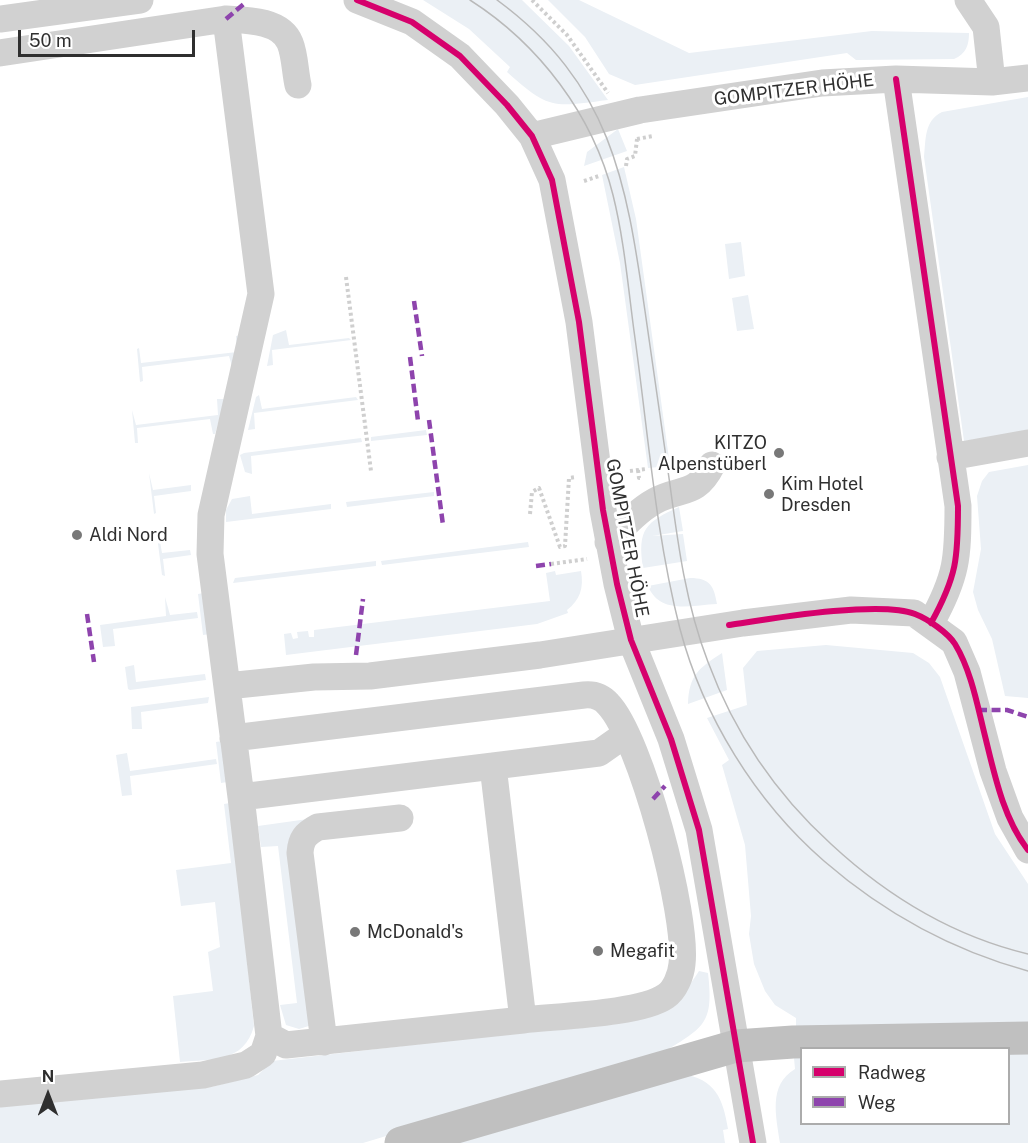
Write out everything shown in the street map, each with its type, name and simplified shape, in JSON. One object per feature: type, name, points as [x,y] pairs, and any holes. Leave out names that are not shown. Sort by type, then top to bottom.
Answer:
[{"type":"highway","points":[[401,1143],[736,1046],[793,1042],[1028,1038]]},
{"type":"street","points":[[0,19],[140,0]]},
{"type":"street","points":[[357,0],[412,22],[460,56],[507,105],[532,136]]},
{"type":"street","points":[[968,0],[986,27],[992,82]]},
{"type":"street","points":[[0,1094],[203,1075],[246,1065],[263,1054],[269,1036],[210,554],[211,515],[261,294],[226,19]]},
{"type":"street","points":[[0,53],[226,19],[252,20],[274,27],[290,41],[298,85]]},
{"type":"street","points":[[896,79],[992,82],[1028,78]]},
{"type":"street","name":"GOMPITZER HÖHE","points":[[227,686],[314,677],[370,676],[631,640],[729,625],[851,610],[914,613],[931,623],[946,597],[958,561],[958,506],[896,79],[822,83],[649,109],[532,136],[555,193],[579,326],[608,542],[631,640],[671,739],[699,830],[751,1134]]},
{"type":"street","points":[[950,457],[1028,443]]},
{"type":"street","points":[[608,542],[638,512],[657,500],[692,490],[704,480],[712,465]]},
{"type":"street","points":[[931,623],[954,642],[967,672],[993,771],[1010,818],[1028,850]]},
{"type":"street","points":[[233,738],[594,694],[608,704],[626,734],[653,799],[678,916],[682,966],[677,982],[666,996],[640,1007],[286,1045],[269,1036]]},
{"type":"street","points":[[241,797],[599,753],[626,734]]},
{"type":"street","points":[[493,766],[523,1020]]},
{"type":"street","points":[[324,1042],[300,853],[301,842],[307,833],[318,827],[400,818]]},
{"type":"path","points":[[531,0],[567,35],[611,96]]},
{"type":"path","points":[[626,166],[627,159],[635,156],[637,139]]},
{"type":"path","points":[[590,171],[592,179]]},
{"type":"path","points":[[584,181],[599,176]]},
{"type":"path","points":[[346,278],[371,471]]},
{"type":"path","points":[[630,471],[646,469]]},
{"type":"path","points":[[638,470],[639,478],[648,477]]},
{"type":"path","points":[[530,514],[532,492],[539,488],[561,547],[566,546],[569,478],[577,477]]},
{"type":"path","points":[[551,564],[587,559]]},
{"type":"shaded area","points":[[423,0],[522,0],[569,46],[608,100],[563,104],[543,99],[507,72],[510,67],[469,29]]},
{"type":"shaded area","points":[[548,0],[579,0],[689,53],[872,31],[969,33],[969,37],[964,52],[954,59],[856,60],[847,53],[635,85],[609,74],[585,37]]},
{"type":"shaded area","points":[[1028,97],[1028,432],[964,441],[924,157],[926,137],[932,120],[942,112]]},
{"type":"shaded area","points":[[618,129],[627,151],[584,166],[587,152]]},
{"type":"shaded area","points":[[624,167],[636,219],[670,466],[648,468],[620,263],[602,175]]},
{"type":"shaded area","points":[[741,242],[745,276],[729,279],[725,244]]},
{"type":"shaded area","points":[[748,295],[754,329],[737,331],[732,298]]},
{"type":"shaded area","points":[[286,330],[289,345],[349,338],[351,340],[272,350],[273,365],[267,366],[273,335]]},
{"type":"shaded area","points":[[242,335],[233,370],[229,356],[142,367],[143,381],[140,382],[137,349],[139,348],[141,363],[237,352],[236,336]]},
{"type":"shaded area","points":[[259,395],[262,409],[356,397],[358,400],[254,413],[255,429],[248,430],[256,397]]},
{"type":"shaded area","points":[[217,399],[225,399],[215,434],[213,434],[210,419],[137,428],[138,443],[135,443],[132,410],[136,425],[218,415]]},
{"type":"shaded area","points":[[426,430],[427,435],[371,441],[371,437]]},
{"type":"shaded area","points":[[361,438],[362,442],[251,456],[252,474],[245,472],[240,455],[244,453]]},
{"type":"shaded area","points":[[1028,465],[1028,698],[1005,696],[992,639],[978,610],[973,592],[981,549],[977,496],[982,481],[989,472]]},
{"type":"shaded area","points":[[149,473],[153,490],[191,485],[191,491],[154,496],[156,513],[154,514]]},
{"type":"shaded area","points":[[434,492],[434,496],[347,507],[346,502]]},
{"type":"shaded area","points":[[250,496],[252,514],[331,504],[331,509],[226,522],[226,510],[232,499]]},
{"type":"shaded area","points":[[679,507],[683,531],[652,536],[683,534],[687,561],[643,568],[641,544],[646,528],[659,517]]},
{"type":"shaded area","points":[[157,536],[159,536],[162,553],[190,550],[191,555],[163,559],[165,576],[162,575]]},
{"type":"shaded area","points":[[528,542],[529,547],[382,565],[381,561]]},
{"type":"shaded area","points":[[376,561],[376,566],[233,583],[235,578]]},
{"type":"shaded area","points":[[555,571],[556,575],[581,571],[580,593],[567,610],[568,613],[537,624],[286,655],[284,634],[291,633],[293,639],[298,638],[297,632],[308,631],[309,637],[314,637],[314,630],[550,601],[546,573]]},
{"type":"shaded area","points":[[690,578],[707,581],[714,592],[717,604],[668,605],[653,595],[648,586]]},
{"type":"shaded area","points":[[204,593],[210,634],[203,635],[198,594]]},
{"type":"shaded area","points":[[165,597],[170,615],[197,612],[198,618],[113,629],[115,646],[103,647],[100,625],[166,616]]},
{"type":"shaded area","points":[[826,645],[913,653],[929,663],[940,677],[995,834],[1028,884],[1028,1027],[796,1029],[796,1018],[775,1005],[765,991],[754,964],[749,934],[751,916],[745,845],[722,765],[729,760],[707,718],[747,705],[743,668],[757,651]]},
{"type":"shaded area","points":[[722,653],[727,690],[688,704],[690,686],[697,673]]},
{"type":"shaded area","points":[[134,665],[136,682],[205,674],[206,680],[130,690],[125,667]]},
{"type":"shaded area","points":[[209,697],[208,703],[141,712],[142,729],[132,729],[131,707]]},
{"type":"shaded area","points":[[222,741],[227,782],[221,783],[216,742]]},
{"type":"shaded area","points":[[127,753],[130,771],[216,759],[217,764],[130,776],[132,795],[122,796],[116,755]]},
{"type":"shaded area","points":[[230,803],[254,1026],[243,1047],[235,1053],[215,1059],[180,1062],[173,996],[213,991],[208,952],[220,947],[215,902],[181,906],[176,870],[231,863],[224,804]]},
{"type":"shaded area","points":[[308,819],[312,1025],[299,1029],[286,1025],[280,1005],[297,1003],[278,846],[261,847],[258,826]]},
{"type":"shaded area","points":[[699,971],[708,973],[707,1014],[697,1029],[664,1052],[363,1143],[0,1143],[0,1107],[211,1087],[258,1075],[272,1061],[647,1018],[672,1006]]},
{"type":"shaded area","points":[[1028,1048],[1028,1143],[780,1143],[776,1112],[777,1092],[786,1076],[795,1069],[794,1058],[800,1058],[800,1125],[1010,1125],[1010,1049]]},
{"type":"shaded area","points":[[682,1074],[702,1080],[716,1092],[728,1129],[723,1130],[725,1143],[430,1143]]},
{"type":"tram line","points":[[470,0],[519,38],[560,84],[592,137],[604,165],[617,212],[623,246],[653,481],[671,592],[690,661],[717,725],[754,784],[776,812],[824,861],[847,880],[895,913],[945,941],[1028,971]]},
{"type":"tram line","points":[[497,0],[535,32],[566,66],[589,101],[607,138],[620,177],[638,263],[676,530],[688,597],[700,640],[730,713],[759,760],[792,804],[852,863],[898,897],[947,925],[973,937],[1028,954]]},
{"type":"marked path","points":[[226,19],[245,3]]},
{"type":"marked path","points":[[414,301],[422,356]]},
{"type":"marked path","points":[[410,357],[418,421]]},
{"type":"marked path","points":[[429,420],[443,525]]},
{"type":"marked path","points":[[536,566],[551,564]]},
{"type":"marked path","points":[[356,655],[363,599]]},
{"type":"marked path","points":[[87,614],[94,662]]},
{"type":"marked path","points":[[978,710],[1007,710],[1028,717]]},
{"type":"marked path","points":[[653,799],[665,786]]},
{"type":"cycle path","points":[[357,0],[412,22],[460,56],[507,105],[532,136],[552,180],[579,322],[603,510],[617,584],[631,640],[671,739],[699,830],[753,1143]]},
{"type":"cycle path","points":[[896,79],[958,506],[954,566],[940,607],[931,623]]},
{"type":"cycle path","points":[[729,625],[824,612],[899,610],[926,619],[948,635],[966,666],[1001,797],[1013,825],[1028,850]]},
{"type":"place","name":"KITZO Alpenstüberl","points":[[779,453]]},
{"type":"place","name":"Kim Hotel Dresden","points":[[769,494]]},
{"type":"place","name":"Aldi Nord","points":[[77,535]]},
{"type":"place","name":"McDonald's","points":[[355,932]]},
{"type":"place","name":"Megafit","points":[[598,951]]}]
